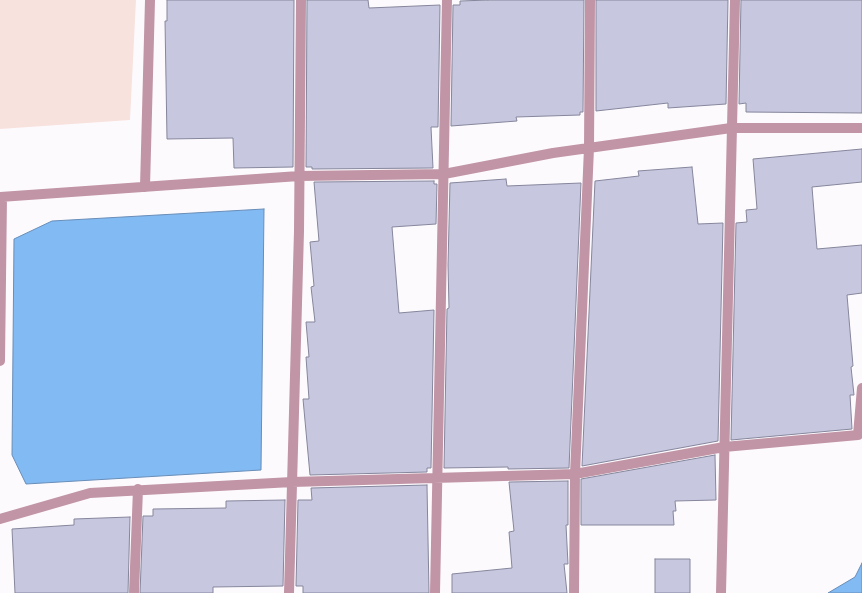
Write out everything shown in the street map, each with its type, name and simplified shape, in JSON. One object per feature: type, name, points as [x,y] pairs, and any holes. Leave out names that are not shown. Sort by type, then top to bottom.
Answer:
[{"type":"street","points":[[145,187],[150,0]]},
{"type":"street","points":[[289,593],[299,231],[301,0]]},
{"type":"street","points":[[435,593],[439,477],[447,0]]},
{"type":"street","points":[[574,593],[575,474],[589,148],[590,0]]},
{"type":"street","points":[[721,593],[735,0]]},
{"type":"street","points":[[0,361],[1,197],[299,176],[444,174],[589,148],[731,128],[862,128]]},
{"type":"street","points":[[0,519],[90,493],[138,489],[292,482],[575,474],[724,447],[858,436],[862,388]]},
{"type":"street","points":[[134,593],[138,489]]},
{"type":"shaded area","points":[[0,0],[136,0],[130,120],[0,129]]},
{"type":"water","points":[[264,209],[261,470],[26,484],[12,455],[14,239],[52,221]]},
{"type":"water","points":[[862,563],[862,593],[828,593],[855,577]]},
{"type":"building","points":[[167,0],[294,0],[293,167],[234,168],[233,138],[167,139],[165,21],[167,21]]},
{"type":"building","points":[[307,0],[368,0],[369,8],[440,5],[438,127],[431,127],[433,168],[312,169],[312,167],[306,167]]},
{"type":"building","points":[[584,0],[583,112],[580,112],[580,115],[516,117],[517,121],[451,126],[453,5],[460,5],[460,1]]},
{"type":"building","points":[[596,0],[728,0],[726,104],[668,108],[668,103],[596,111]]},
{"type":"building","points":[[741,0],[862,0],[862,113],[746,112],[746,103],[739,104]]},
{"type":"building","points":[[862,149],[862,182],[812,187],[817,249],[862,245],[862,293],[847,295],[853,366],[851,367],[854,395],[850,395],[852,429],[731,440],[736,223],[747,222],[746,210],[757,209],[753,159]]},
{"type":"building","points":[[692,167],[698,224],[723,223],[718,441],[582,466],[595,181],[639,176],[638,171]]},
{"type":"building","points":[[506,179],[507,186],[581,183],[569,468],[444,468],[447,309],[449,308],[448,265],[450,183]]},
{"type":"building","points":[[434,181],[434,184],[437,184],[436,224],[392,227],[399,313],[434,310],[431,468],[427,468],[427,472],[310,475],[303,399],[309,399],[306,357],[309,357],[306,322],[315,322],[311,287],[314,286],[310,242],[319,241],[314,182]]},
{"type":"building","points":[[715,455],[716,500],[675,501],[676,511],[673,511],[674,525],[581,525],[581,479]]},
{"type":"building","points":[[568,481],[568,525],[566,525],[568,564],[564,564],[567,593],[452,593],[452,574],[512,568],[509,532],[514,531],[509,482]]},
{"type":"building","points":[[427,485],[429,593],[303,593],[303,586],[296,586],[298,500],[312,500],[311,488]]},
{"type":"building","points":[[285,500],[283,586],[213,587],[213,593],[140,593],[143,516],[153,516],[153,509],[226,508],[226,501]]},
{"type":"building","points":[[130,517],[128,593],[15,593],[12,529],[74,525],[74,519]]},
{"type":"building","points":[[655,559],[690,559],[690,593],[655,593]]}]
